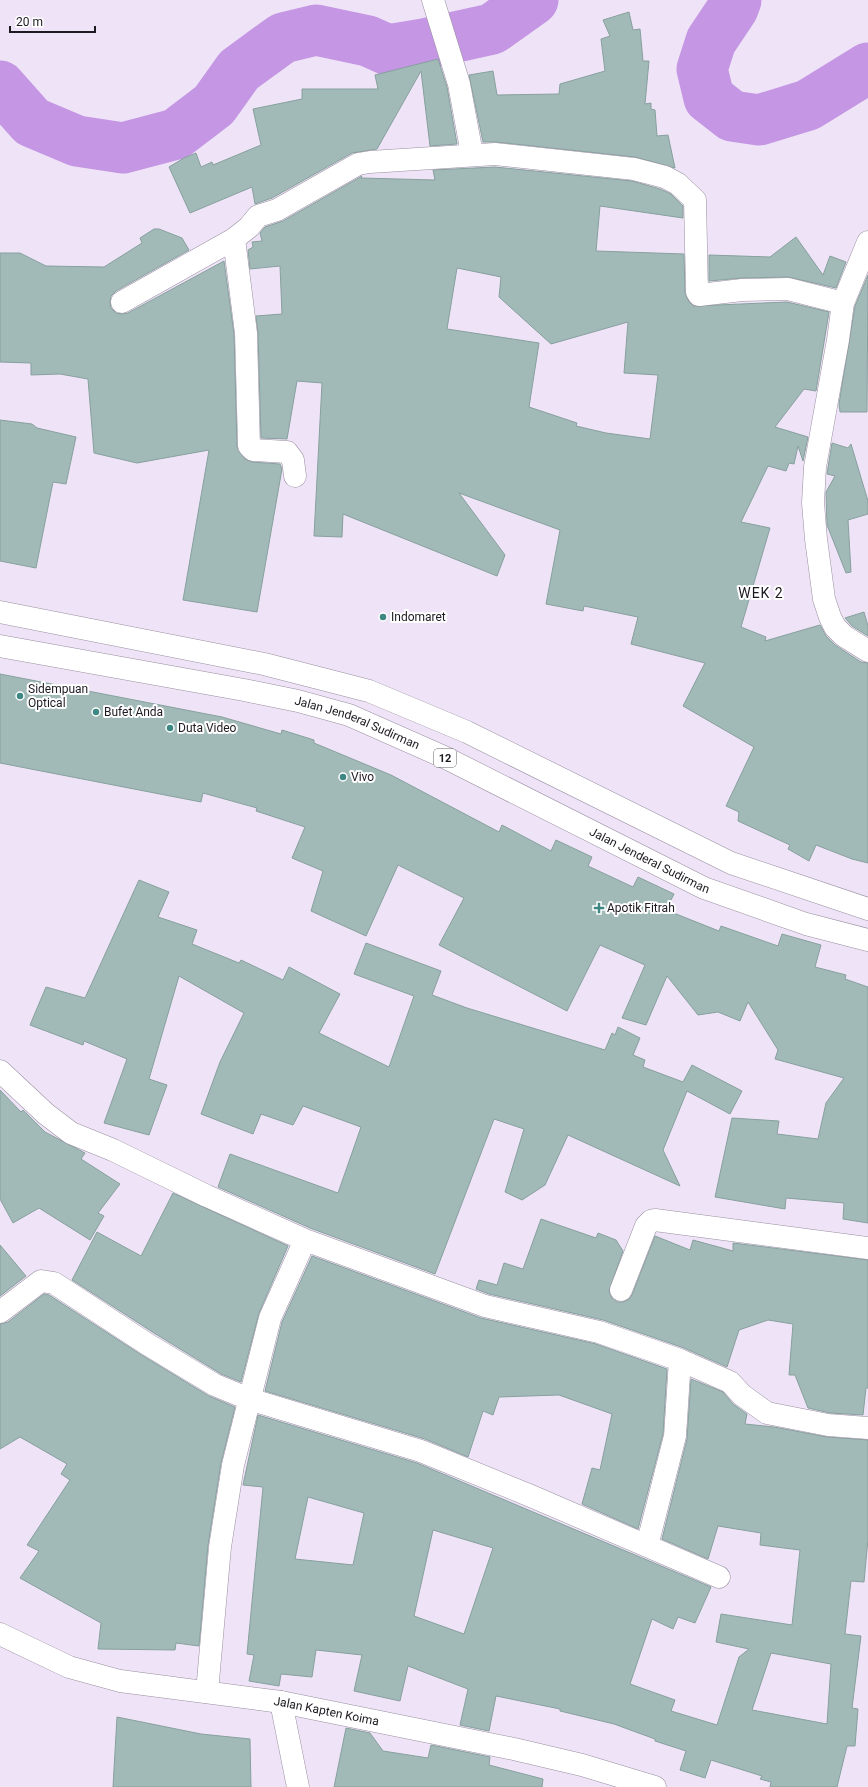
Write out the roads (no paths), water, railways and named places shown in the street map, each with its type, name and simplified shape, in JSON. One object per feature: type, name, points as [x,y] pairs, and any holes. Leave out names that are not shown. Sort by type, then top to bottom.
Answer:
[{"type":"main road","points":[[433,0],[459,84],[472,154]]},
{"type":"main road","points":[[122,302],[234,239],[249,227],[258,216],[277,210],[358,164],[472,154],[495,154],[634,169],[665,177],[678,184],[695,200],[697,292],[699,295],[742,290],[788,289],[843,304]]},
{"type":"main road","points":[[234,239],[246,333],[249,446],[253,450],[287,452],[293,460],[295,476]]},
{"type":"main road","points":[[868,242],[843,304],[838,340],[814,466],[814,517],[824,599],[830,617],[836,627],[844,636],[868,651]]},
{"type":"main road","points":[[0,612],[264,664],[369,691],[467,732],[731,863],[868,909]]},
{"type":"main road","name":"Jalan Jenderal Sudirman","points":[[0,646],[244,690],[298,701],[350,716],[444,757],[704,888],[806,924],[868,940]]},
{"type":"main road","points":[[0,1071],[46,1114],[71,1133],[113,1150],[207,1196],[305,1240],[485,1306],[599,1332],[680,1360],[730,1382],[742,1395],[767,1413],[828,1425],[868,1428]]},
{"type":"main road","points":[[621,1290],[646,1226],[654,1220],[868,1248]]},
{"type":"main road","points":[[207,1692],[220,1547],[233,1465],[270,1318],[305,1240]]},
{"type":"main road","points":[[0,1312],[41,1281],[54,1283],[147,1344],[215,1385],[249,1399],[421,1451],[532,1496],[719,1577]]},
{"type":"main road","points":[[647,1546],[675,1436],[680,1360]]},
{"type":"main road","name":"Jalan Kapten Koima","points":[[0,1634],[69,1667],[90,1674],[120,1681],[282,1702],[514,1749],[582,1765],[655,1787]]},
{"type":"main road","points":[[282,1702],[298,1787]]},
{"type":"waterway","points":[[0,86],[32,122],[77,141],[123,148],[176,134],[214,105],[239,70],[283,38],[316,30],[368,41],[388,50],[424,44],[492,29],[533,0]]},
{"type":"waterway","points":[[736,0],[733,8],[711,41],[702,69],[709,98],[732,116],[759,120],[808,105],[868,68]]},
{"type":"place","name":"Indomaret","points":[[383,617]]},
{"type":"place","name":"Sidempuan Optical","points":[[20,696]]},
{"type":"place","name":"Bufet Anda","points":[[96,712]]},
{"type":"place","name":"Duta Video","points":[[170,728]]},
{"type":"place","name":"Vivo","points":[[343,777]]},
{"type":"place","name":"Apotik Fitrah","points":[[599,908]]},
{"type":"district","name":"WEK 2","points":[[761,593]]}]
